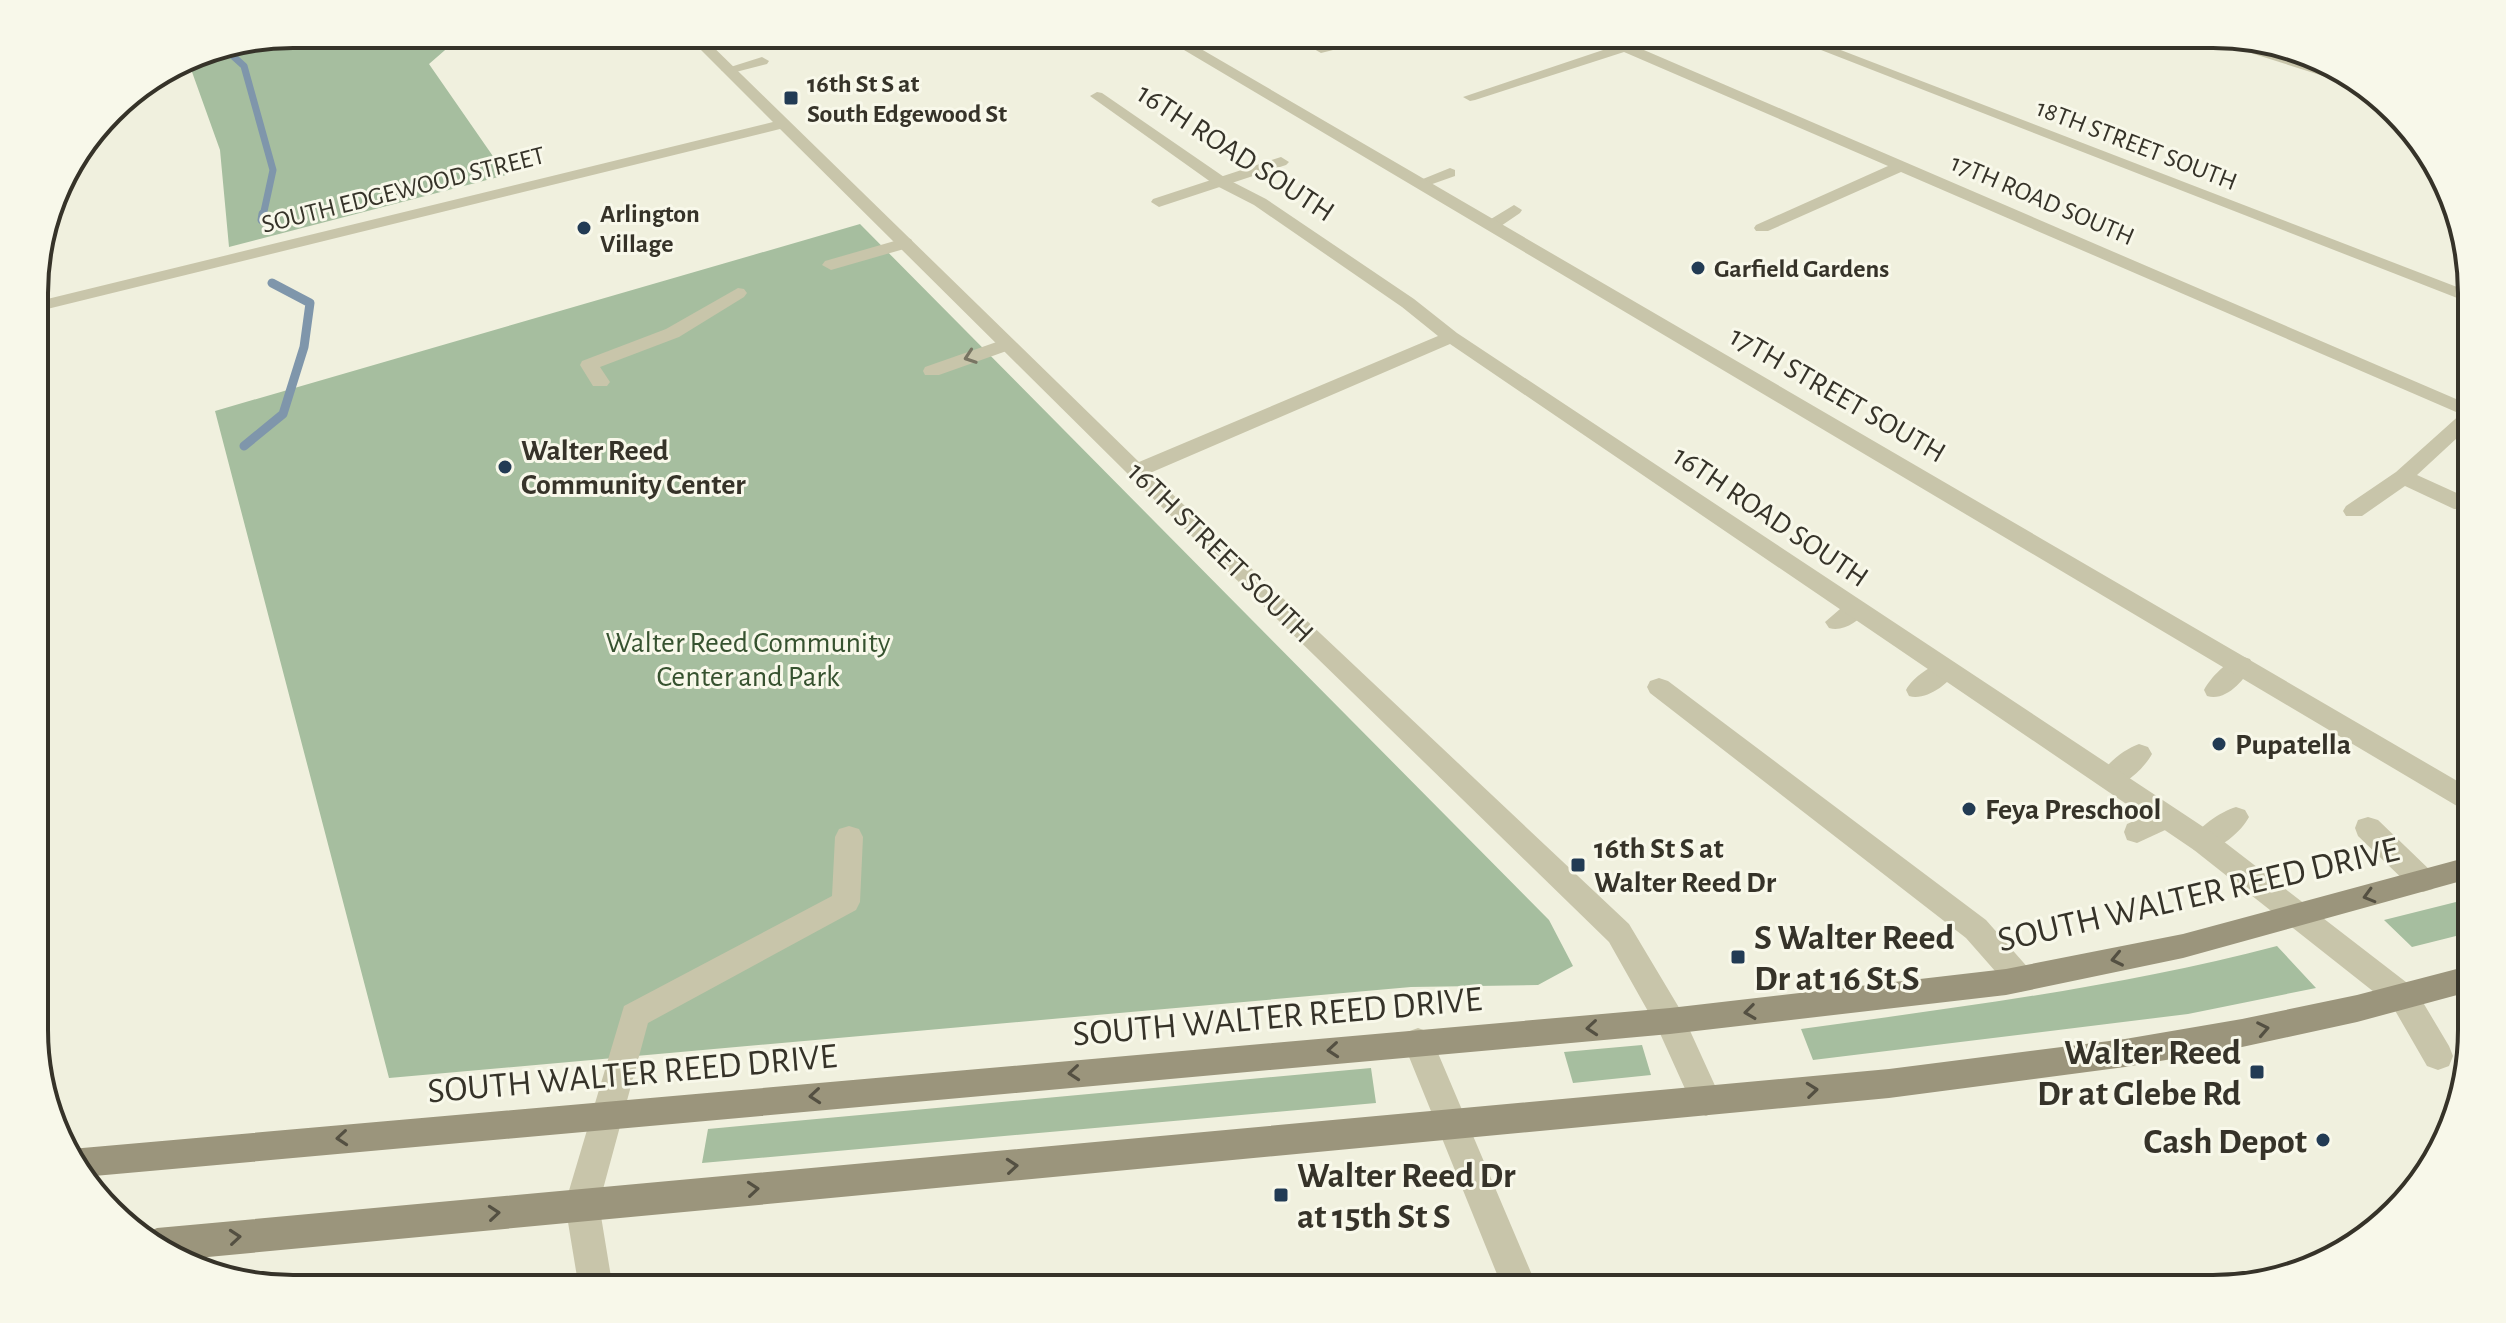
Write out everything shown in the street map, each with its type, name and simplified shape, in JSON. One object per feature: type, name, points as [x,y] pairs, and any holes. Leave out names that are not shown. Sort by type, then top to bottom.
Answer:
[{"type":"main road","name":"SOUTH WALTER REED DRIVE","points":[[87,1161],[1670,1021],[2020,979],[2183,946],[2458,871]]},
{"type":"main road","points":[[173,1243],[1453,1126],[2119,1057],[2334,1016],[2458,982]]},
{"type":"street","name":"16TH STREET SOUTH","points":[[706,48],[1136,471],[1619,933],[1670,1021],[1706,1101]]},
{"type":"street","name":"17TH STREET SOUTH","points":[[1191,48],[2458,794]]},
{"type":"street","points":[[1322,48],[1326,50]]},
{"type":"street","points":[[1470,97],[1622,48]]},
{"type":"street","name":"17TH ROAD SOUTH","points":[[1627,48],[2458,409]]},
{"type":"street","name":"18TH STREET SOUTH","points":[[1823,48],[2458,293]]},
{"type":"street","points":[[2253,52],[2323,74]]},
{"type":"street","points":[[728,70],[762,61]]},
{"type":"street","name":"16TH ROAD SOUTH","points":[[1097,96],[1221,182],[1260,202],[1846,616],[1946,669],[2204,842],[2404,998]]},
{"type":"street","name":"SOUTH EDGEWOOD STREET","points":[[49,304],[784,124]]},
{"type":"street","points":[[1159,202],[1281,162]]},
{"type":"street","points":[[1762,228],[1901,166]]},
{"type":"street","points":[[1421,183],[1450,173]]},
{"type":"street","points":[[1492,225],[1514,210]]},
{"type":"street","points":[[831,265],[905,243]]},
{"type":"street","points":[[600,382],[589,365],[681,329],[705,316],[719,302],[738,293]]},
{"type":"street","points":[[1136,471],[1451,337]]},
{"type":"street","points":[[932,371],[1008,344]]},
{"type":"street","points":[[2354,511],[2403,477],[2458,425]]},
{"type":"street","points":[[2403,477],[2458,502]]},
{"type":"street","points":[[2216,690],[2241,665]]},
{"type":"street","points":[[1918,690],[1946,669]]},
{"type":"street","points":[[1659,687],[1976,929],[2020,979]]},
{"type":"street","points":[[2110,779],[2139,754]]},
{"type":"street","points":[[2204,842],[2236,817]]},
{"type":"street","points":[[2137,832],[2167,818]]},
{"type":"street","points":[[2368,828],[2423,881]]},
{"type":"street","points":[[594,1275],[582,1204],[635,1015],[846,902],[849,837]]},
{"type":"street","points":[[2404,998],[2438,1056]]},
{"type":"street","points":[[1418,1042],[1515,1274]]},
{"type":"green space","points":[[447,48],[429,64],[506,175],[229,247],[220,150],[192,71],[199,67],[230,56],[261,50]]},
{"type":"green space","name":"Walter Reed Community Center and Park","points":[[860,224],[1549,920],[1573,966],[1538,985],[1411,987],[389,1078],[215,411]]},
{"type":"green space","points":[[2458,902],[2458,936],[2412,947],[2384,920]]},
{"type":"green space","points":[[2277,946],[2316,988],[2188,1014],[1813,1060],[1801,1029],[2100,984]]},
{"type":"green space","points":[[1642,1045],[1651,1075],[1573,1083],[1564,1052]]},
{"type":"green space","points":[[1371,1068],[1376,1103],[702,1163],[708,1129]]},
{"type":"waterway","points":[[232,56],[244,66],[273,170],[263,216]]},
{"type":"waterway","points":[[262,220],[263,214]]},
{"type":"waterway","points":[[244,446],[283,414],[304,347],[310,303],[272,283]]},
{"type":"place","name":"16th St S at South Edgewood St","points":[[791,98]]},
{"type":"place","name":"Arlington Village","points":[[584,228]]},
{"type":"place","name":"Garfield Gardens","points":[[1698,268]]},
{"type":"place","name":"Walter Reed Community Center","points":[[505,467]]},
{"type":"place","name":"Pupatella","points":[[2219,744]]},
{"type":"place","name":"Feya Preschool","points":[[1969,809]]},
{"type":"place","name":"16th St S at Walter Reed Dr","points":[[1578,865]]},
{"type":"place","name":"S Walter Reed Dr at 16 St S","points":[[1738,957]]},
{"type":"place","name":"Walter Reed Dr at Glebe Rd","points":[[2257,1072]]},
{"type":"place","name":"Cash Depot","points":[[2323,1140]]},
{"type":"place","name":"Walter Reed Dr at 15th St S","points":[[1281,1195]]}]
